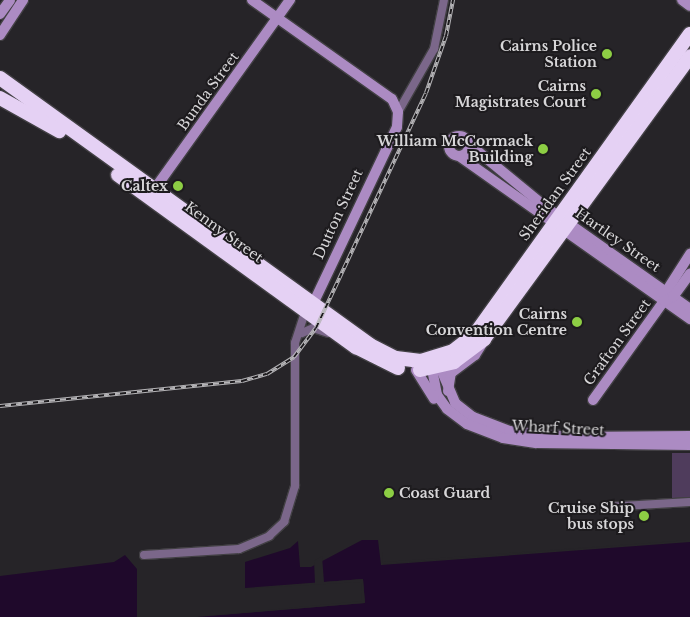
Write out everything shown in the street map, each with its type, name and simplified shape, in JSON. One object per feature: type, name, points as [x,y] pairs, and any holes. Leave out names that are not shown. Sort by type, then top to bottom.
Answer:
[{"type":"highway","name":"Sheridan Street","points":[[435,365],[461,358],[484,339],[690,34]]},
{"type":"highway","name":"Sheridan Street","points":[[435,365],[475,334],[690,56]]},
{"type":"highway","name":"Kenny Street","points":[[0,78],[151,194]]},
{"type":"highway","name":"Kenny Street","points":[[0,90],[151,194],[310,309],[356,347],[388,365],[416,370],[435,365]]},
{"type":"highway","points":[[0,98],[59,131]]},
{"type":"highway","name":"Kenny Street","points":[[310,309],[389,356],[435,365]]},
{"type":"street","points":[[0,14],[10,0]]},
{"type":"street","points":[[0,34],[23,0]]},
{"type":"street","points":[[252,0],[392,99],[398,112]]},
{"type":"street","name":"Bunda Street","points":[[151,194],[290,0]]},
{"type":"street","name":"Dutton Street","points":[[144,555],[240,549],[269,536],[284,522],[295,486],[294,354],[310,309],[397,127],[398,112],[434,49],[444,0]]},
{"type":"street","points":[[682,0],[690,6]]},
{"type":"street","points":[[463,137],[469,144],[467,152],[459,156],[451,150],[451,141],[463,137]]},
{"type":"street","name":"Hartley Street","points":[[469,144],[482,158],[562,223],[669,299],[690,319]]},
{"type":"street","name":"Hartley Street","points":[[459,156],[664,289]]},
{"type":"street","points":[[482,158],[484,173]]},
{"type":"street","name":"Grafton Street","points":[[669,299],[664,289],[690,254]]},
{"type":"street","name":"Grafton Street","points":[[593,400],[690,274]]},
{"type":"street","name":"Hartley Street","points":[[669,299],[690,309]]},
{"type":"street","name":"Dutton Street","points":[[294,354],[310,309]]},
{"type":"street","points":[[302,333],[318,329],[356,347]]},
{"type":"street","points":[[448,395],[451,373],[475,355],[484,339]]},
{"type":"street","name":"Wharf Street","points":[[435,365],[448,395],[473,417],[537,435],[690,436]]},
{"type":"street","name":"Wharf Street","points":[[435,365],[439,399],[462,421],[514,440],[690,445]]},
{"type":"street","points":[[416,370],[440,407],[462,421]]},
{"type":"street","points":[[443,382],[448,402],[462,421]]},
{"type":"street","points":[[473,417],[482,427],[514,440]]},
{"type":"street","points":[[604,507],[690,502]]},
{"type":"shaded area","points":[[672,453],[690,453],[690,499],[672,499]]},
{"type":"shaded area","points":[[362,540],[378,540],[381,565],[690,542],[690,617],[197,617],[365,603],[363,579],[245,588],[245,562],[290,548],[298,541],[300,567],[311,567]]},
{"type":"shaded area","points":[[125,555],[137,569],[137,617],[0,617],[0,576],[114,562]]},
{"type":"pier","points":[[690,540],[383,564],[382,549],[383,562]]},
{"type":"pier","points":[[322,556],[324,582],[363,579],[365,603],[194,617],[362,601],[361,582],[243,589],[315,583],[314,561]]},
{"type":"railway","points":[[0,406],[242,381],[267,374],[294,357],[316,328],[426,93],[446,36],[453,0]]},
{"type":"place","name":"Cairns Police Station","points":[[607,54]]},
{"type":"place","name":"Cairns Magistrates Court","points":[[596,94]]},
{"type":"place","name":"William McCormack Building","points":[[543,149]]},
{"type":"place","name":"Caltex","points":[[178,186]]},
{"type":"place","name":"Cairns Convention Centre","points":[[577,322]]},
{"type":"place","name":"Coast Guard","points":[[389,493]]},
{"type":"place","name":"Cruise Ship bus stops","points":[[644,516]]}]
